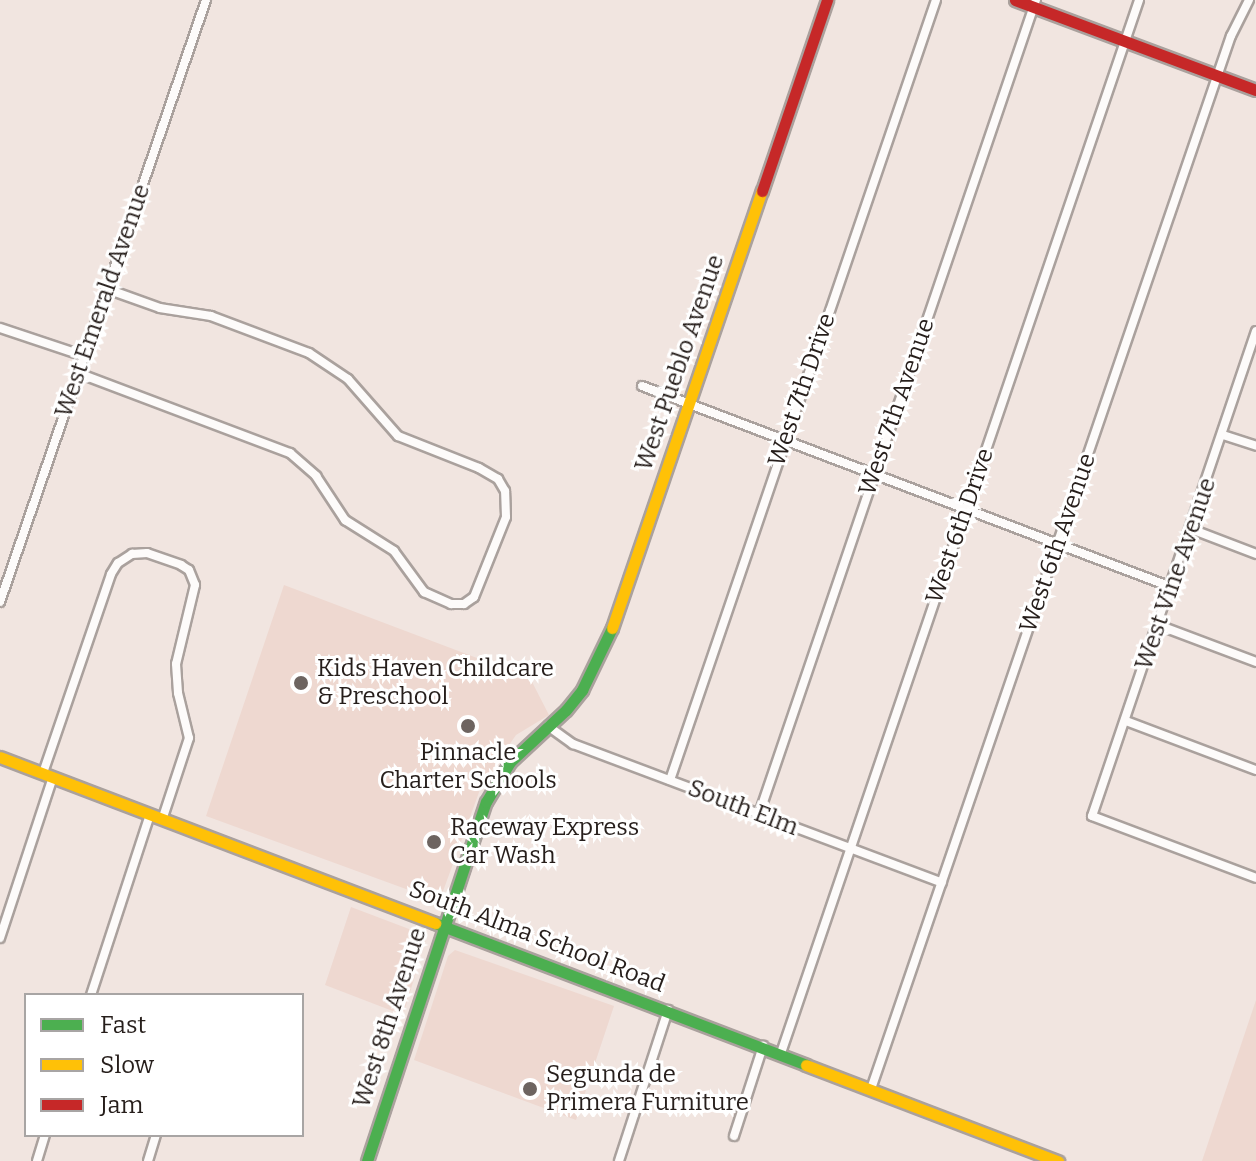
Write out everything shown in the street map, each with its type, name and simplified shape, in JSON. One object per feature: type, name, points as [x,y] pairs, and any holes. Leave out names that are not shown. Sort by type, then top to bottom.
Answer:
[{"type":"street","name":"West Emerald Avenue","points":[[0,602],[206,0]]},
{"type":"street","name":"West Pueblo Avenue","points":[[548,726],[566,710],[595,671],[827,0]]},
{"type":"street","name":"West 7th Drive","points":[[670,780],[936,0]]},
{"type":"street","points":[[1015,0],[1034,3],[1256,90]]},
{"type":"street","name":"West 6th Drive","points":[[781,1053],[1139,0]]},
{"type":"street","name":"West 6th Avenue","points":[[871,1089],[1218,73],[1231,36],[1249,0]]},
{"type":"street","name":"West 7th Avenue","points":[[759,814],[1034,3]]},
{"type":"street","points":[[78,373],[290,453],[316,476],[345,520],[394,551],[424,592],[451,604],[464,604],[474,597],[506,517],[505,491],[498,479],[479,468],[398,436],[348,379],[309,353],[211,316],[160,308],[107,289]]},
{"type":"street","points":[[0,328],[84,356]]},
{"type":"street","name":"West Vine Avenue","points":[[1256,331],[1092,816],[1256,878]]},
{"type":"street","points":[[642,386],[1171,587]]},
{"type":"street","points":[[1223,435],[1256,446]]},
{"type":"street","points":[[1191,529],[1256,554]]},
{"type":"street","points":[[0,938],[111,574],[118,563],[132,554],[147,553],[189,570],[195,585],[176,664],[178,693],[189,738],[156,817],[92,993]]},
{"type":"street","points":[[1158,625],[1256,662]]},
{"type":"street","points":[[1126,721],[1256,770]]},
{"type":"street","name":"South Elm","points":[[548,726],[573,744],[942,883]]},
{"type":"street","name":"West 8th Avenue","points":[[367,1161],[486,802],[510,762],[548,726]]},
{"type":"street","name":"South Alma School Road","points":[[0,757],[1058,1161]]},
{"type":"street","points":[[619,1161],[668,1010]]},
{"type":"street","points":[[734,1136],[763,1046]]},
{"type":"street","points":[[37,1161],[44,1137]]},
{"type":"street","points":[[148,1161],[155,1137]]},
{"type":"shaded area","points":[[284,585],[530,678],[549,715],[516,735],[482,784],[442,894],[436,900],[206,816]]},
{"type":"shaded area","points":[[351,907],[417,932],[426,940],[403,1015],[325,985]]},
{"type":"shaded area","points":[[455,950],[614,1006],[576,1120],[414,1060],[448,956]]},
{"type":"shaded area","points":[[1256,1000],[1256,1161],[1202,1161]]},
{"type":"traffic: fast","points":[[367,1161],[486,802],[510,762],[566,710],[582,690],[612,628]]},
{"type":"traffic: fast","points":[[435,923],[806,1065]]},
{"type":"traffic: slow","points":[[612,628],[762,191]]},
{"type":"traffic: slow","points":[[0,757],[435,923]]},
{"type":"traffic: slow","points":[[806,1065],[1058,1161]]},
{"type":"traffic: jam","points":[[762,191],[827,0]]},
{"type":"traffic: jam","points":[[1015,0],[1256,90]]},
{"type":"place","name":"Kids Haven Childcare & Preschool","points":[[301,683]]},
{"type":"place","name":"Pinnacle Charter Schools","points":[[468,726]]},
{"type":"place","name":"Raceway Express Car Wash","points":[[434,842]]},
{"type":"place","name":"Segunda de Primera Furniture","points":[[530,1089]]}]
